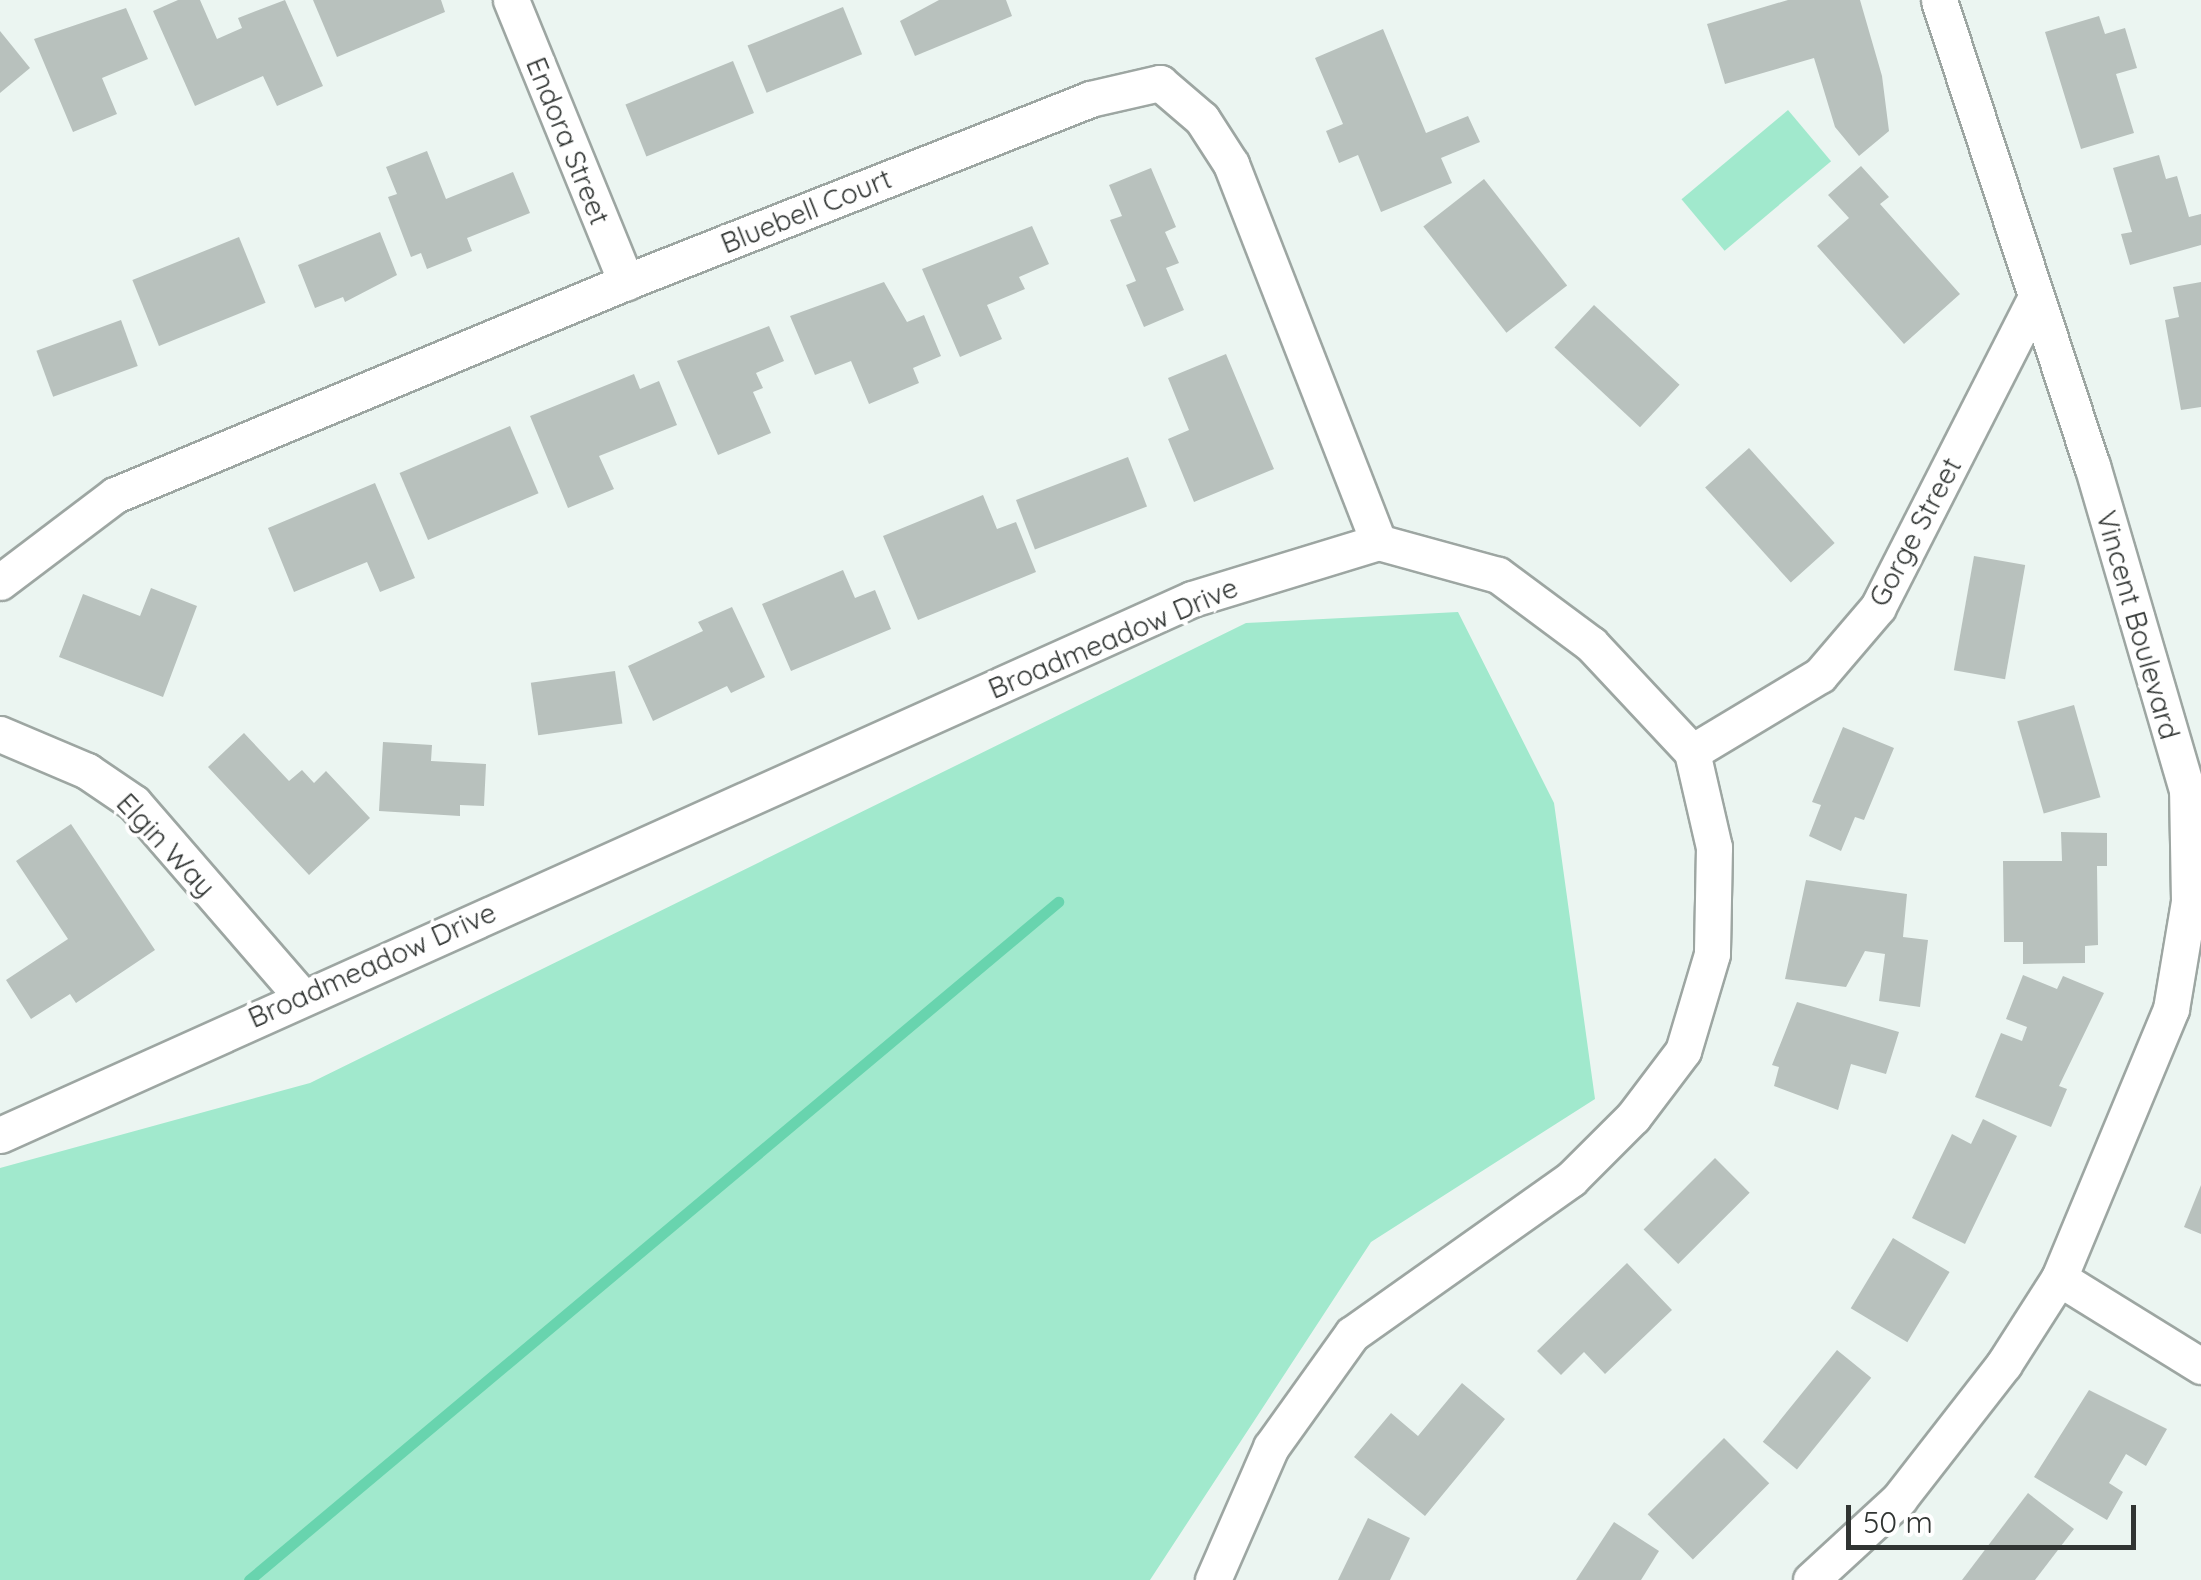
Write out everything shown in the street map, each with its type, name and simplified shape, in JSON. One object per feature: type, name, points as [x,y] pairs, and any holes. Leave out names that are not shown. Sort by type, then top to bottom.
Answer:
[{"type":"street","name":"Endora Street","points":[[511,0],[626,282]]},
{"type":"street","name":"Vincent Boulevard","points":[[1812,1580],[1899,1500],[2004,1364],[2059,1278],[2171,1009],[2189,901],[2187,808],[2092,466],[1938,0]]},
{"type":"street","name":"Bluebell Court","points":[[0,582],[115,495],[626,282],[1090,99],[1160,83],[1202,119],[1231,164],[1378,542]]},
{"type":"street","name":"Gorge Street","points":[[1692,752],[1820,675],[1878,608],[2035,299]]},
{"type":"street","points":[[1213,1580],[1270,1447],[1352,1334],[1572,1179],[1633,1118],[1683,1051],[1712,954],[1714,847],[1692,752],[1591,644],[1498,575],[1378,542]]},
{"type":"street","name":"Broadmeadow Drive","points":[[0,1135],[1192,599],[1378,542]]},
{"type":"street","name":"Elgin Way","points":[[0,734],[87,772],[134,804],[302,996]]},
{"type":"street","points":[[2059,1278],[2201,1366]]},
{"type":"green space","points":[[1788,110],[1831,161],[1725,251],[1682,199]]},
{"type":"green space","points":[[1458,612],[1554,803],[1595,1099],[1371,1242],[1150,1580],[0,1580],[0,1168],[310,1083],[1246,623]]},
{"type":"building","points":[[178,0],[200,0],[217,39],[242,28],[238,18],[285,0],[323,86],[277,106],[263,76],[195,106],[153,11]]},
{"type":"building","points":[[313,0],[441,0],[445,12],[337,57]]},
{"type":"building","points":[[939,0],[1006,0],[1012,16],[915,56],[900,21]]},
{"type":"building","points":[[1788,0],[1860,0],[1882,76],[1889,131],[1859,156],[1835,127],[1814,58],[1725,84],[1707,24]]},
{"type":"building","points":[[843,7],[862,54],[767,93],[748,46]]},
{"type":"building","points":[[126,8],[148,59],[102,78],[117,114],[73,132],[34,39]]},
{"type":"building","points":[[2099,16],[2105,34],[2125,28],[2137,68],[2116,74],[2134,133],[2081,149],[2045,32]]},
{"type":"building","points":[[1383,29],[1426,133],[1468,116],[1480,142],[1441,158],[1452,183],[1381,212],[1358,155],[1339,163],[1326,131],[1343,124],[1315,58]]},
{"type":"building","points":[[0,31],[30,68],[0,93]]},
{"type":"building","points":[[733,61],[754,113],[646,156],[625,104]]},
{"type":"building","points":[[427,151],[446,199],[513,172],[530,213],[467,238],[472,251],[427,269],[421,253],[411,257],[388,197],[397,194],[386,167]]},
{"type":"building","points":[[2159,155],[2166,179],[2177,176],[2189,217],[2201,214],[2201,245],[2130,265],[2121,234],[2132,232],[2113,168]]},
{"type":"building","points":[[1861,166],[1889,197],[1880,204],[1960,294],[1904,344],[1817,246],[1849,218],[1828,195]]},
{"type":"building","points":[[1151,168],[1176,227],[1165,232],[1179,263],[1166,268],[1184,310],[1144,327],[1126,285],[1136,281],[1110,220],[1122,216],[1109,185]]},
{"type":"building","points":[[1484,179],[1567,285],[1506,333],[1423,226]]},
{"type":"building","points":[[1032,226],[1049,264],[1019,277],[1025,289],[987,305],[1002,339],[960,357],[922,269]]},
{"type":"building","points":[[380,232],[397,275],[345,302],[343,297],[315,308],[298,265]]},
{"type":"building","points":[[239,237],[266,303],[159,346],[132,280]]},
{"type":"building","points":[[884,282],[907,322],[924,315],[941,356],[913,368],[919,383],[869,404],[851,361],[815,375],[790,316]]},
{"type":"building","points":[[2201,282],[2201,407],[2181,410],[2165,320],[2179,317],[2173,287]]},
{"type":"building","points":[[1594,305],[1680,385],[1640,427],[1554,347]]},
{"type":"building","points":[[121,320],[138,366],[53,397],[36,351]]},
{"type":"building","points":[[769,326],[784,361],[756,373],[763,388],[753,392],[771,433],[718,455],[677,361]]},
{"type":"building","points":[[1226,354],[1274,469],[1194,502],[1168,439],[1189,430],[1168,378]]},
{"type":"building","points":[[634,374],[640,389],[659,381],[677,425],[599,456],[614,489],[568,508],[530,416]]},
{"type":"building","points":[[510,426],[539,493],[428,540],[400,473]]},
{"type":"building","points":[[1749,448],[1835,543],[1791,583],[1705,487]]},
{"type":"building","points":[[1128,457],[1147,506],[1035,549],[1016,500]]},
{"type":"building","points":[[375,483],[415,578],[380,592],[367,562],[294,592],[268,528]]},
{"type":"building","points":[[983,495],[997,529],[1016,522],[1036,572],[918,620],[883,536]]},
{"type":"building","points":[[1974,556],[2025,565],[2005,679],[1954,670]]},
{"type":"building","points":[[843,570],[855,598],[875,590],[891,629],[791,671],[762,604]]},
{"type":"building","points":[[151,588],[197,606],[163,697],[59,657],[83,594],[140,616]]},
{"type":"building","points":[[732,607],[765,677],[731,693],[727,686],[653,721],[628,666],[703,631],[698,622]]},
{"type":"building","points":[[615,671],[622,723],[538,735],[531,683]]},
{"type":"building","points":[[2074,705],[2100,797],[2044,814],[2017,721]]},
{"type":"building","points":[[1843,727],[1894,748],[1864,820],[1855,817],[1841,851],[1809,836],[1821,805],[1812,802]]},
{"type":"building","points":[[244,733],[289,781],[302,770],[314,783],[326,771],[370,818],[309,875],[208,767]]},
{"type":"building","points":[[383,742],[432,745],[431,761],[486,764],[484,806],[460,805],[460,816],[379,811]]},
{"type":"building","points":[[71,824],[155,950],[76,1003],[70,994],[31,1019],[6,980],[68,939],[16,861]]},
{"type":"building","points":[[2061,832],[2107,833],[2107,866],[2097,866],[2098,945],[2085,946],[2085,963],[2023,964],[2023,942],[2004,942],[2003,861],[2062,861]]},
{"type":"building","points":[[1806,880],[1907,894],[1903,937],[1928,940],[1920,1007],[1879,1001],[1885,954],[1865,951],[1846,987],[1785,979]]},
{"type":"building","points":[[2023,975],[2057,989],[2063,976],[2104,993],[2059,1086],[2067,1089],[2051,1127],[1975,1097],[2001,1033],[2022,1041],[2027,1027],[2006,1019]]},
{"type":"building","points":[[1797,1002],[1899,1032],[1886,1074],[1851,1064],[1838,1110],[1774,1086],[1779,1067],[1772,1065]]},
{"type":"building","points":[[1983,1119],[2017,1136],[1965,1244],[1912,1218],[1952,1134],[1971,1144]]},
{"type":"building","points":[[1715,1158],[1750,1193],[1678,1264],[1644,1229]]},
{"type":"building","points":[[2201,1185],[2201,1234],[2184,1227]]},
{"type":"building","points":[[1893,1238],[1950,1272],[1907,1342],[1851,1308]]},
{"type":"building","points":[[1627,1263],[1672,1310],[1605,1374],[1584,1352],[1561,1375],[1537,1351]]},
{"type":"building","points":[[1837,1350],[1871,1378],[1797,1469],[1763,1442]]},
{"type":"building","points":[[1462,1383],[1505,1419],[1425,1516],[1354,1457],[1391,1413],[1418,1436]]},
{"type":"building","points":[[2089,1390],[2167,1429],[2146,1466],[2126,1454],[2109,1483],[2123,1492],[2107,1520],[2034,1477]]},
{"type":"building","points":[[1724,1438],[1769,1483],[1693,1560],[1648,1514]]},
{"type":"building","points":[[2028,1493],[2074,1529],[2035,1580],[1962,1580]]},
{"type":"building","points":[[1368,1518],[1410,1538],[1390,1580],[1338,1580]]},
{"type":"building","points":[[1614,1522],[1659,1551],[1641,1580],[1576,1580]]},
{"type":"waterway","points":[[249,1580],[1058,902]]}]
